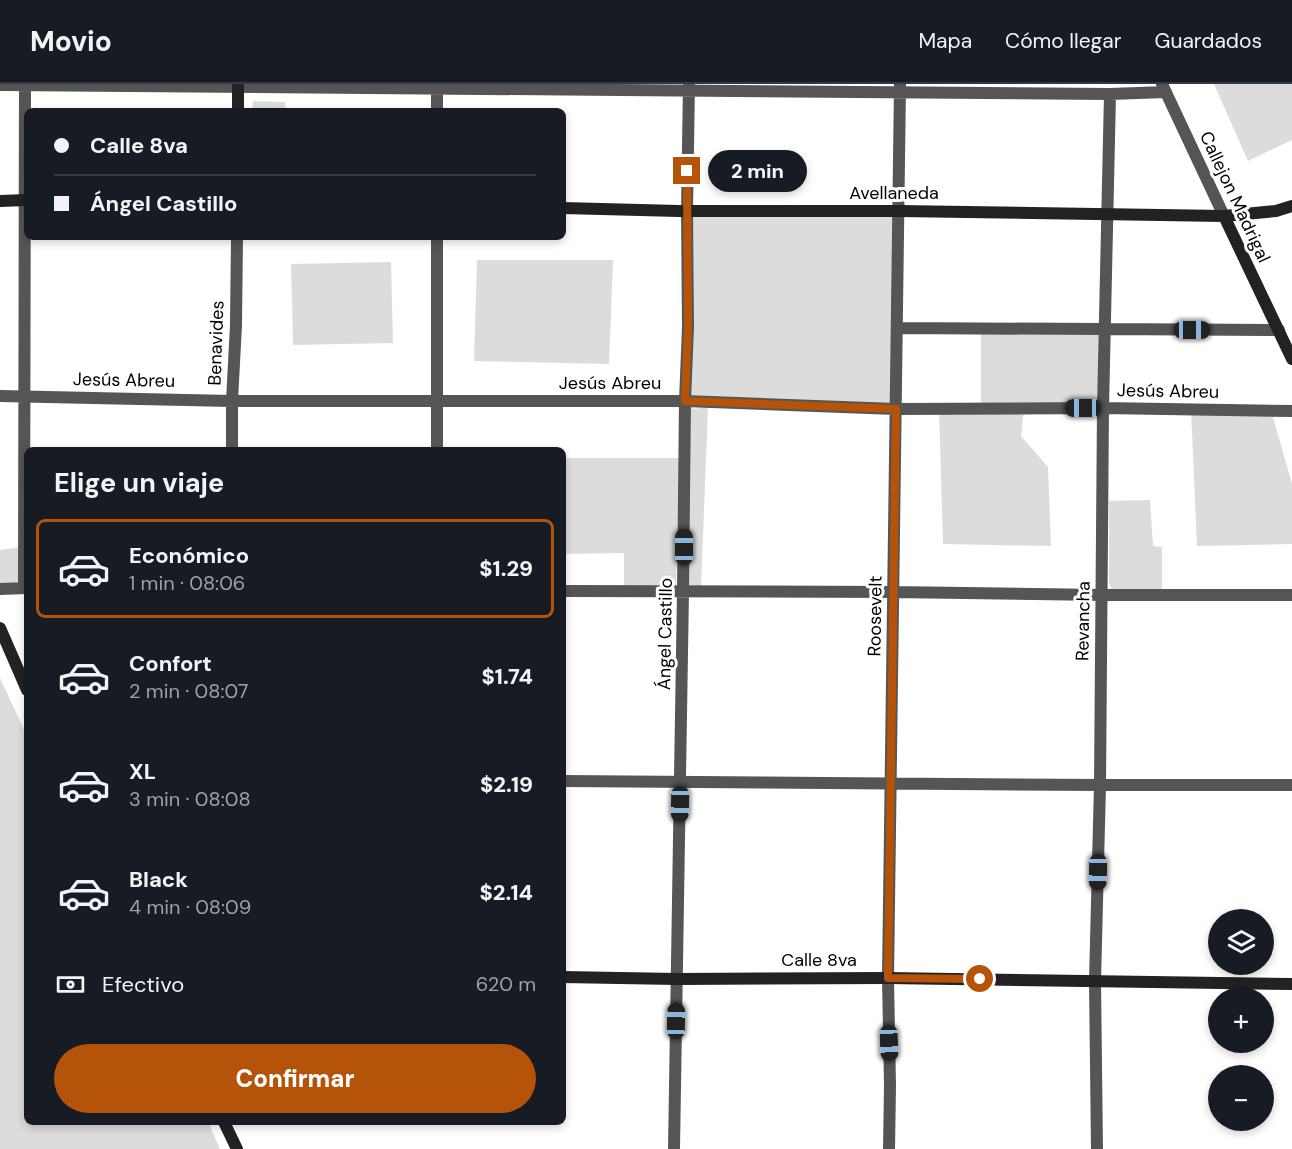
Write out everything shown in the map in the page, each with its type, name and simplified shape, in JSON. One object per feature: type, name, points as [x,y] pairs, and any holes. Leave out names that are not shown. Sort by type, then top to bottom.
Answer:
[{"type":"street","points":[[25,84],[25,108]]},
{"type":"street","points":[[0,85],[900,88],[1110,94],[1164,88]]},
{"type":"street","points":[[238,85],[238,108]]},
{"type":"street","points":[[437,86],[437,108]]},
{"type":"street","name":"Ángel Castillo","points":[[674,1149],[688,327],[689,87]]},
{"type":"street","name":"Roosevelt","points":[[889,1149],[888,978],[900,88]]},
{"type":"street","name":"Callejon Madrigal","points":[[1164,88],[1292,359]]},
{"type":"street","name":"Revancha","points":[[1097,1149],[1095,981],[1110,94]]},
{"type":"street","points":[[0,201],[24,200]]},
{"type":"street","name":"Avellaneda","points":[[566,208],[1224,216],[1276,211],[1292,206]]},
{"type":"street","points":[[25,447],[26,240]]},
{"type":"street","name":"Benavides","points":[[232,447],[237,240]]},
{"type":"street","points":[[437,240],[437,447]]},
{"type":"street","points":[[897,328],[1279,330]]},
{"type":"street","name":"Jesús Abreu","points":[[0,396],[232,401],[685,401],[896,409],[1103,408],[1292,411]]},
{"type":"street","points":[[0,589],[24,588]]},
{"type":"street","points":[[566,591],[1292,594]]},
{"type":"street","points":[[0,628],[24,683]]},
{"type":"street","points":[[566,781],[1292,785]]},
{"type":"street","name":"Calle 8va","points":[[566,977],[888,978],[1292,984]]},
{"type":"street","points":[[225,1125],[237,1149]]},
{"type":"shaded area","points":[[1214,84],[1292,84],[1292,140],[1248,161]]},
{"type":"shaded area","points":[[253,101],[285,102],[286,108],[252,108]]},
{"type":"shaded area","points":[[687,211],[899,211],[896,409],[686,402],[694,409],[708,407],[701,587],[690,586],[688,553],[677,554],[676,585],[624,587],[624,553],[566,554],[566,458],[685,458]]},
{"type":"shaded area","points":[[477,260],[613,260],[609,364],[474,361]]},
{"type":"shaded area","points":[[391,262],[393,343],[293,345],[291,264]]},
{"type":"shaded area","points":[[981,328],[1105,329],[1103,408],[1024,409],[1021,436],[1048,467],[1051,546],[943,544],[939,409],[981,409]]},
{"type":"shaded area","points":[[1191,409],[1271,410],[1292,484],[1292,544],[1197,546]]},
{"type":"shaded area","points":[[1150,500],[1153,546],[1162,547],[1162,590],[1114,593],[1109,583],[1109,501]]},
{"type":"shaded area","points":[[21,547],[18,583],[0,585],[0,550]]},
{"type":"shaded area","points":[[0,678],[24,730],[24,1125],[209,1125],[220,1149],[0,1149]]},
{"type":"route","points":[[687,171],[688,327],[685,401],[896,409],[888,978],[980,979]]}]
